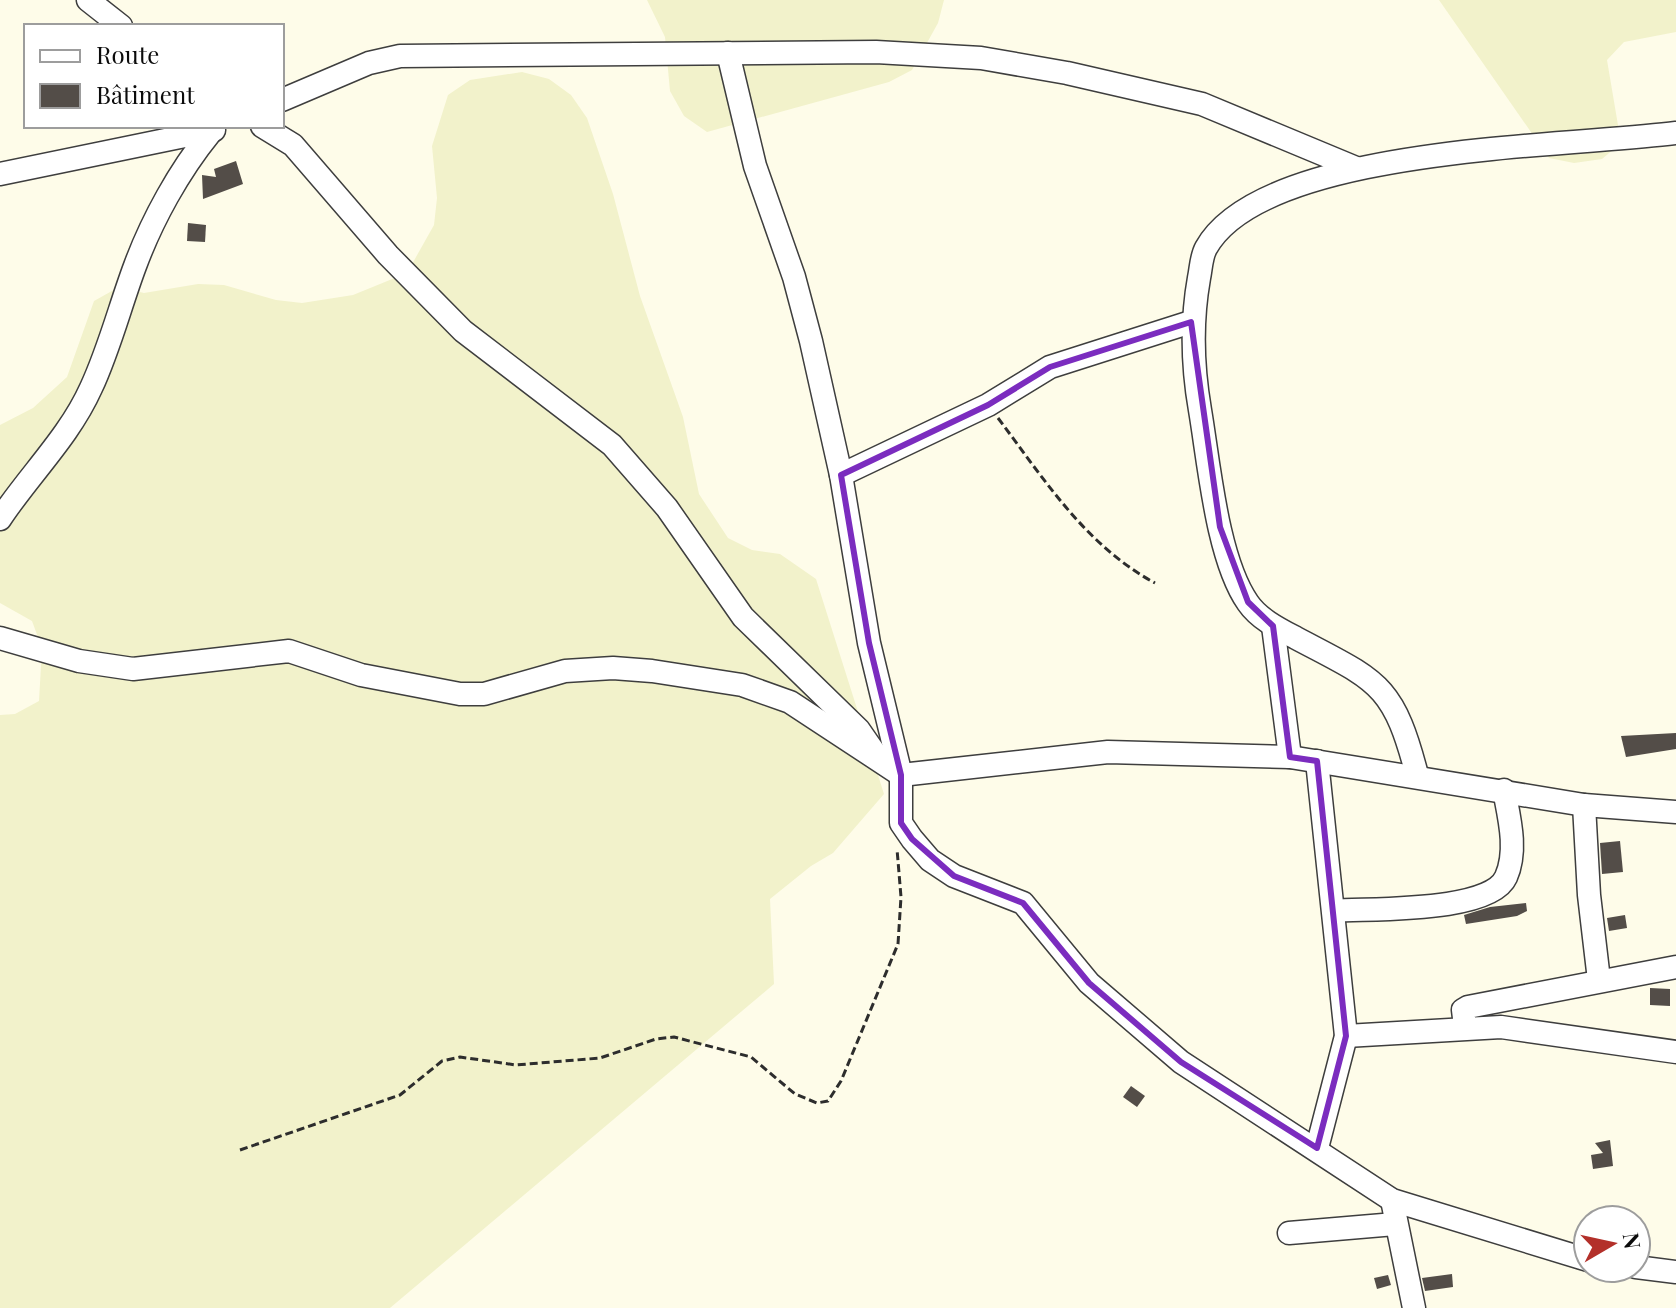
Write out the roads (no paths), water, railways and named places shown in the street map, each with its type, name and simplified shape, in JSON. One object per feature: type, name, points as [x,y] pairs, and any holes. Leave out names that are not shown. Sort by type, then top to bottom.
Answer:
[{"type":"street","points":[[88,0],[118,24]]},
{"type":"street","points":[[284,99],[369,63],[400,56],[876,52],[966,57],[1067,73],[1202,104],[1356,168]]},
{"type":"street","points":[[728,53],[755,166],[794,277],[841,475],[901,823],[930,860],[954,876],[1023,903],[1089,983],[1181,1062],[1317,1148],[1392,1200],[1572,1255]]},
{"type":"street","points":[[265,128],[293,145],[388,255],[463,331],[612,445],[667,508],[743,617],[859,730],[893,772]]},
{"type":"street","points":[[0,174],[216,129]]},
{"type":"street","points":[[0,519],[25,481],[71,426],[92,387],[136,261],[183,165],[216,129]]},
{"type":"street","points":[[1417,775],[1405,727],[1382,690],[1348,663],[1273,626],[1248,602],[1235,576],[1220,527],[1197,389],[1191,322],[1204,250],[1222,227],[1254,203],[1356,168],[1676,133]]},
{"type":"street","points":[[841,475],[988,405],[1050,367],[1191,322]]},
{"type":"street","points":[[1273,626],[1290,757]]},
{"type":"street","points":[[0,638],[79,661],[133,669],[289,651],[361,675],[460,694],[484,694],[565,671],[613,668],[652,671],[742,685],[790,702],[893,772],[1108,752],[1290,757],[1417,775],[1584,805],[1676,812]]},
{"type":"street","points":[[1317,761],[1346,1036],[1317,1148]]},
{"type":"street","points":[[1334,911],[1448,904],[1481,898],[1499,887],[1511,859],[1511,833],[1504,790]]},
{"type":"street","points":[[1584,805],[1589,895],[1599,980]]},
{"type":"street","points":[[1465,1026],[1461,1018],[1463,1010],[1468,1007],[1676,967]]},
{"type":"street","points":[[1346,1036],[1465,1026],[1501,1027],[1676,1052]]},
{"type":"street","points":[[1392,1200],[1414,1308]]},
{"type":"street","points":[[1289,1233],[1395,1224]]},
{"type":"street","points":[[1652,1269],[1676,1272]]}]
